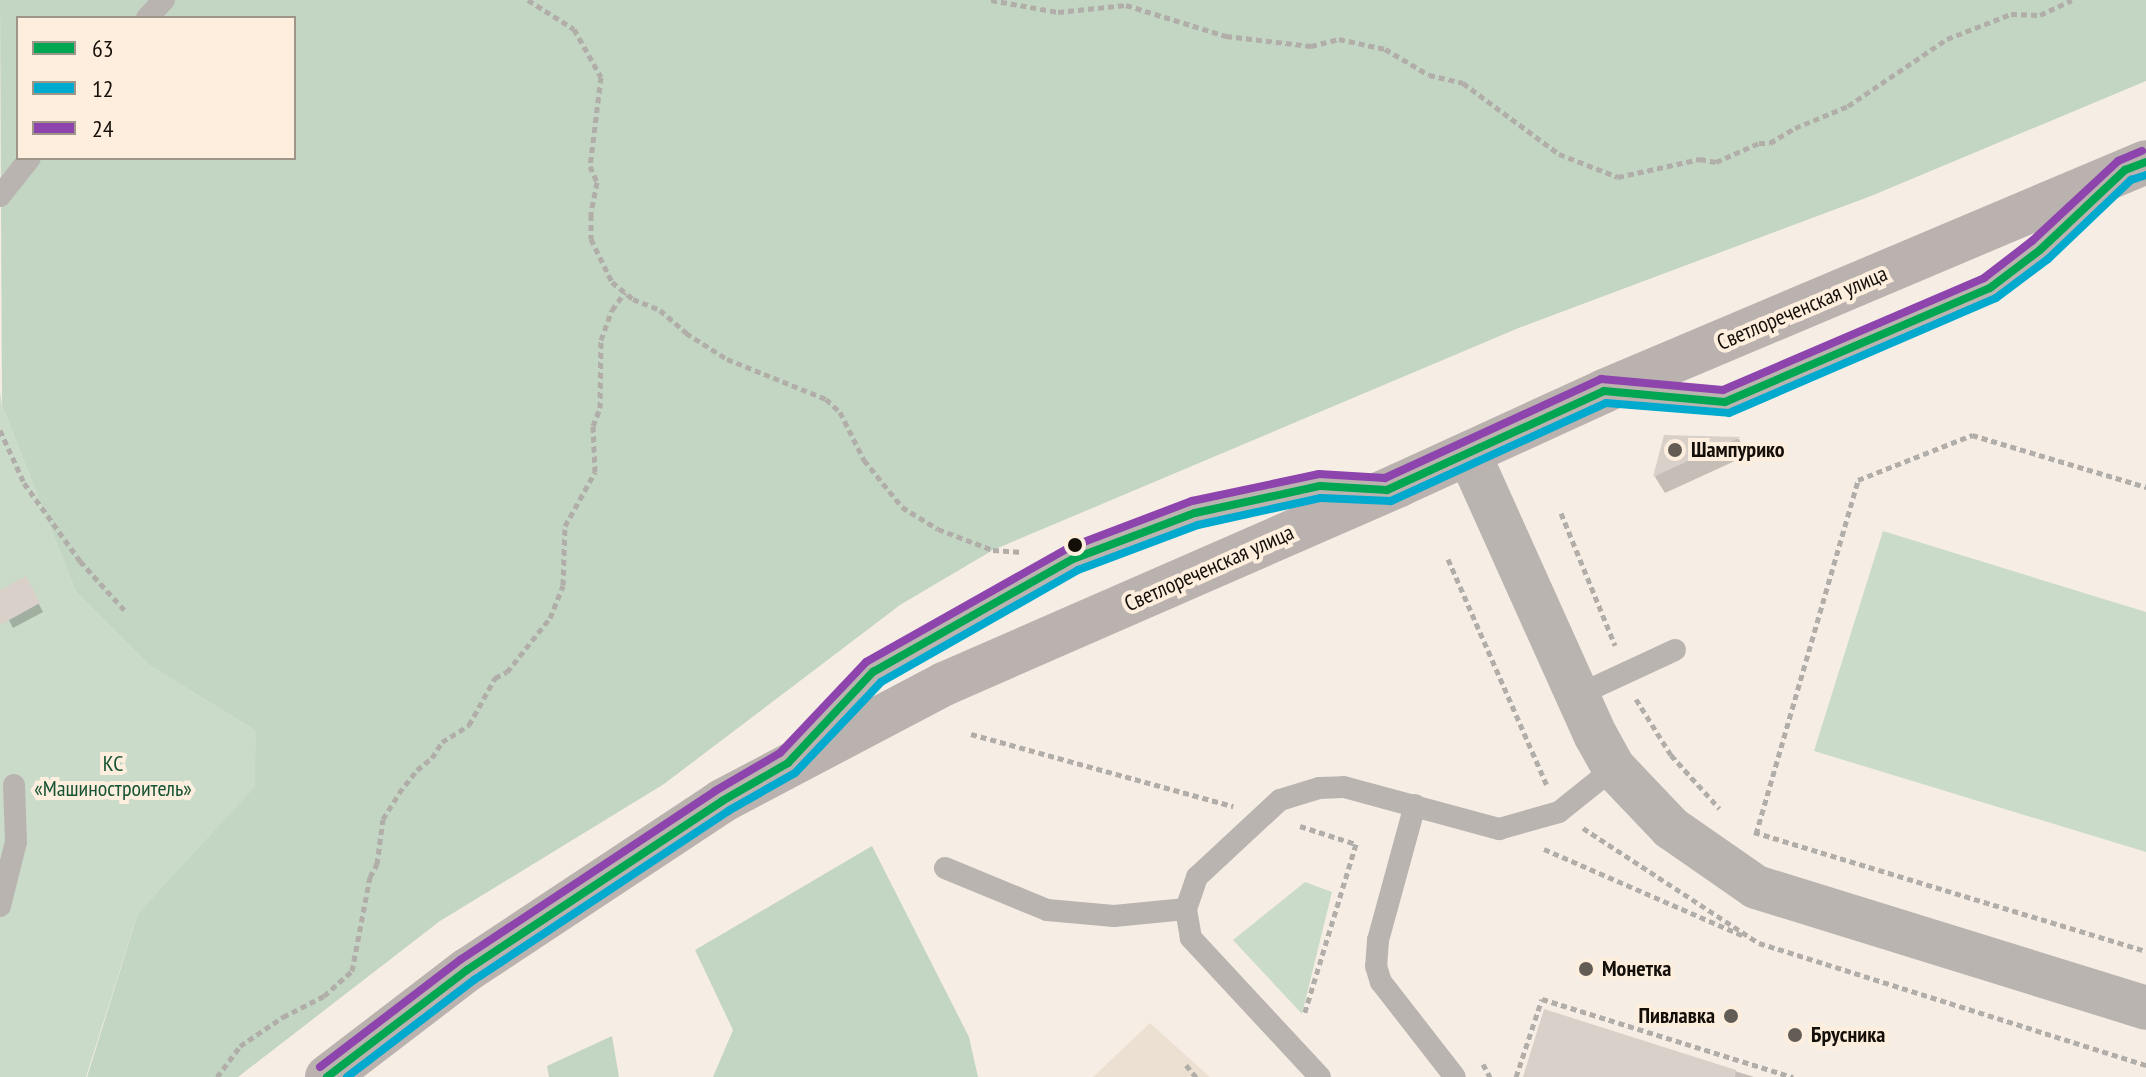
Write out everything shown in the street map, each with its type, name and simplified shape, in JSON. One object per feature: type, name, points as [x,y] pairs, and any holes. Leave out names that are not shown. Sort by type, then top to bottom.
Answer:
[{"type":"main road","name":"Светлореченская улица","points":[[327,1077],[467,970],[722,801],[788,763],[944,684],[1469,454],[1604,391],[2136,166]]},
{"type":"street","points":[[1469,454],[1614,768],[1671,828],[1756,887],[2146,1008]]},
{"type":"lane","points":[[149,16],[164,0]]},
{"type":"lane","points":[[0,196],[28,160]]},
{"type":"lane","points":[[1604,391],[1725,402],[1807,368],[1990,288],[2040,250],[2136,166]]},
{"type":"lane","points":[[788,763],[873,672],[1073,559],[1195,513],[1221,507],[1320,486],[1387,490]]},
{"type":"lane","points":[[1578,695],[1675,650]]},
{"type":"lane","points":[[1320,1077],[1191,938],[1186,909],[1197,877],[1280,800],[1319,788],[1344,787],[1499,829],[1559,812],[1614,768]]},
{"type":"lane","points":[[0,906],[16,842],[14,785]]},
{"type":"lane","points":[[1415,805],[1378,940],[1376,966],[1381,982],[1455,1077]]},
{"type":"lane","points":[[945,868],[1047,910],[1114,916],[1186,909]]},
{"type":"path","points":[[528,0],[574,29],[601,77],[590,166],[597,182],[591,214],[591,239],[612,282],[660,310],[686,333],[727,359],[826,399],[840,412],[864,460],[902,507],[938,529],[993,550],[1030,552]]},
{"type":"path","points":[[991,0],[1058,12],[1126,5],[1226,36],[1311,46],[1339,39],[1385,49],[1429,75],[1463,83],[1559,154],[1618,177],[1700,159],[1716,162],[1759,143],[1770,143],[1795,128],[1848,106],[1947,39],[2011,14],[2040,15],[2072,0]]},
{"type":"path","points":[[217,1077],[240,1046],[283,1017],[324,996],[352,971],[370,877],[377,864],[383,819],[399,793],[417,770],[432,758],[442,742],[469,725],[495,678],[507,672],[550,618],[563,585],[565,526],[595,472],[593,426],[600,408],[601,340],[612,310],[625,292]]},
{"type":"path","points":[[0,430],[24,483],[80,561],[127,613]]},
{"type":"path","points":[[1756,834],[1858,480],[1972,435],[2146,487]]},
{"type":"path","points":[[1561,513],[1642,714],[1671,755],[1719,808],[1732,817]]},
{"type":"path","points":[[971,734],[1264,815],[1356,844],[1294,1048]]},
{"type":"path","points":[[1744,825],[1756,834],[2146,951]]},
{"type":"path","points":[[1499,829],[1759,943]]},
{"type":"path","points":[[1516,1077],[1542,999],[1793,1077]]},
{"type":"path","points":[[1479,1060],[1490,1077]]},
{"type":"path","points":[[1186,1065],[1196,1077]]},
{"type":"shaded area","points":[[1150,1023],[1210,1077],[1093,1077]]},
{"type":"green space","points":[[0,0],[2146,0],[2146,81],[1871,196],[1521,327],[993,550],[900,605],[664,784],[440,921],[238,1077],[87,1077],[138,913],[255,787],[256,731],[149,665],[76,592],[2,406]]},
{"type":"green space","name":"КС «Машиностроитель»","points":[[0,392],[2,406],[76,592],[149,665],[256,731],[256,787],[138,913],[86,1077],[0,1077]]},
{"type":"green space","points":[[1883,531],[2146,612],[2146,852],[1814,751]]},
{"type":"green space","points":[[872,846],[969,1037],[978,1077],[713,1077],[733,1030],[695,950]]},
{"type":"green space","points":[[1305,882],[1332,892],[1302,1014],[1233,940]]},
{"type":"green space","points":[[612,1036],[619,1077],[549,1077],[547,1066]]},
{"type":"building","points":[[1664,435],[1741,437],[1653,477]]},
{"type":"building","points":[[26,576],[40,603],[0,625],[0,590]]},
{"type":"building","points":[[1544,1009],[1736,1070],[1735,1077],[1523,1077]]},
{"type":"transit line","name":"24","points":[[320,1067],[460,960],[715,791],[780,753],[866,662],[1068,548],[1192,501],[1319,474],[1385,478],[1601,379],[1723,390],[1984,278],[2032,241],[2118,161],[2142,151]]},
{"type":"transit line","name":"63","points":[[327,1077],[467,970],[722,801],[788,763],[873,672],[1073,559],[1195,513],[1320,486],[1387,490],[1604,391],[1725,402],[1990,288],[2040,250],[2125,170],[2146,162]]},
{"type":"transit line","name":"12","points":[[347,1077],[474,980],[728,811],[795,773],[881,682],[1078,570],[1198,525],[1321,498],[1391,501],[1606,403],[1729,413],[1996,298],[2048,259],[2131,180],[2146,175]]},
{"type":"place","name":"Шампурико","points":[[1675,450]]},
{"type":"place","name":"Монетка","points":[[1586,969]]},
{"type":"place","name":"Пивлавка","points":[[1731,1016]]},
{"type":"place","name":"Брусника","points":[[1795,1035]]}]
